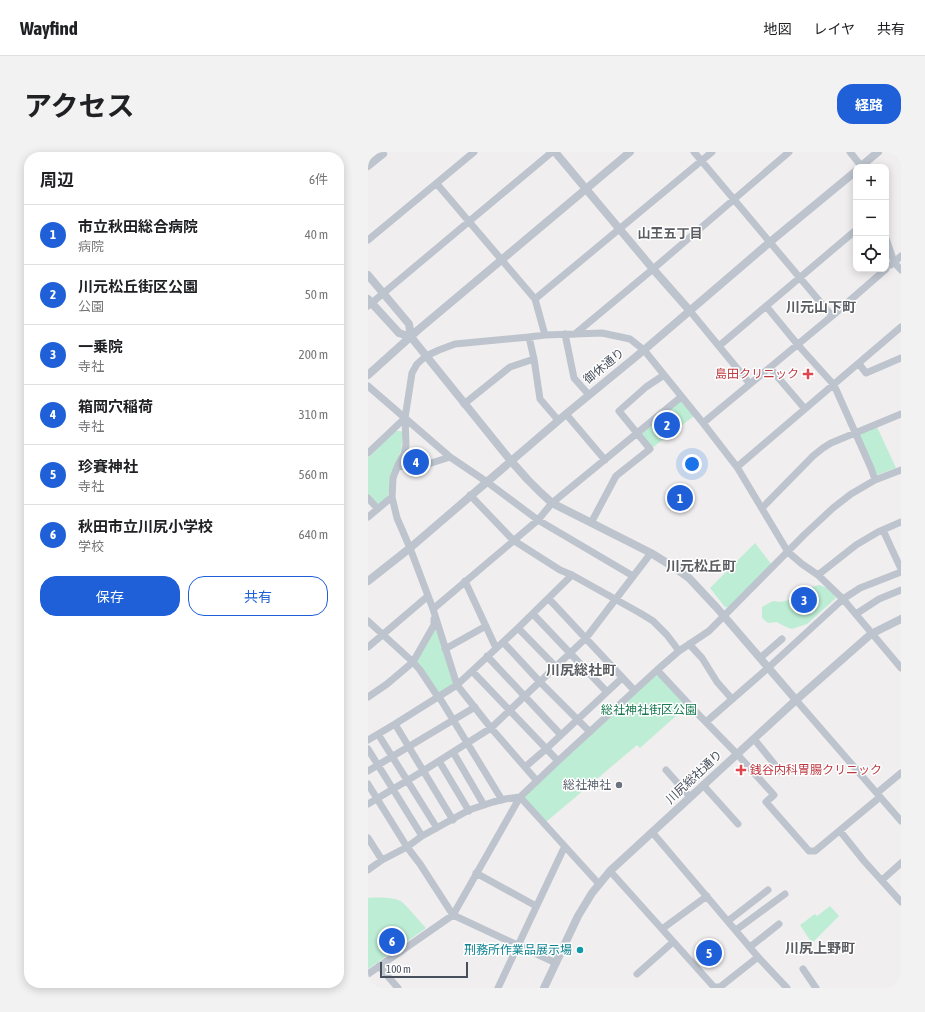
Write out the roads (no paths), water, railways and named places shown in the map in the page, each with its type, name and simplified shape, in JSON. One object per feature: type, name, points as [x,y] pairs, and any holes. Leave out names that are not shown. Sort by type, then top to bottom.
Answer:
[{"type":"street","points":[[368,240],[474,152]]},
{"type":"street","points":[[411,337],[399,333],[369,302],[383,294],[554,152],[690,311],[750,384]]},
{"type":"street","points":[[368,375],[630,152]]},
{"type":"street","points":[[694,152],[832,316]]},
{"type":"street","points":[[536,299],[712,152]]},
{"type":"street","points":[[575,334],[789,152]]},
{"type":"street","points":[[850,152],[858,164]]},
{"type":"street","name":"御休通り","points":[[864,164],[878,152]]},
{"type":"street","points":[[368,166],[384,153]]},
{"type":"street","name":"御休通り","points":[[368,581],[410,548],[558,420],[644,350],[770,242],[853,174]]},
{"type":"street","points":[[437,184],[536,299],[545,335]]},
{"type":"street","points":[[719,346],[853,233]]},
{"type":"street","points":[[889,247],[894,262],[901,270]]},
{"type":"street","points":[[889,266],[901,256]]},
{"type":"street","points":[[703,423],[883,272]]},
{"type":"street","points":[[368,275],[408,324],[411,337],[464,404],[528,480],[552,503],[650,553],[689,578],[901,821]]},
{"type":"street","points":[[766,306],[834,385],[875,480]]},
{"type":"street","points":[[737,467],[901,327]]},
{"type":"street","points":[[537,781],[491,728],[457,685],[433,609],[397,518],[392,497],[393,478],[404,454],[406,445],[405,418],[412,373],[417,364],[426,356],[455,344],[565,334],[602,333],[630,339],[644,350],[737,467],[788,552],[818,575],[843,599],[901,668]]},
{"type":"street","points":[[565,334],[574,378],[588,395]]},
{"type":"street","points":[[529,337],[540,399],[558,420]]},
{"type":"street","points":[[859,364],[866,373],[901,358]]},
{"type":"street","points":[[464,404],[510,367],[534,359]]},
{"type":"street","points":[[770,368],[805,409]]},
{"type":"street","points":[[591,523],[616,476],[650,449],[619,411],[664,375]]},
{"type":"street","points":[[368,386],[450,457],[487,482],[538,520],[633,576]]},
{"type":"street","points":[[433,609],[538,520],[552,503],[681,397]]},
{"type":"street","points":[[566,414],[605,460]]},
{"type":"street","points":[[762,508],[813,456],[823,448],[831,443],[901,414]]},
{"type":"street","points":[[368,453],[405,418]]},
{"type":"street","points":[[398,465],[419,467],[450,457]]},
{"type":"street","points":[[368,974],[453,916],[520,797],[558,760],[679,651],[709,631],[804,535],[833,508],[851,494],[875,480],[901,470]]},
{"type":"street","points":[[470,495],[513,540],[560,570],[616,598],[640,612],[653,621],[667,635],[679,651]]},
{"type":"street","points":[[368,517],[392,497]]},
{"type":"street","points":[[368,498],[378,509]]},
{"type":"street","points":[[818,575],[856,545],[901,522]]},
{"type":"street","points":[[706,722],[768,668],[843,599],[860,588],[901,570],[883,530]]},
{"type":"street","points":[[368,804],[491,728],[586,638],[650,553]]},
{"type":"street","points":[[368,740],[457,685],[533,614],[572,575]]},
{"type":"street","points":[[465,582],[496,648]]},
{"type":"street","points":[[856,614],[879,599],[901,590]]},
{"type":"street","points":[[368,647],[428,596]]},
{"type":"street","points":[[548,599],[634,690]]},
{"type":"street","points":[[368,697],[387,684],[412,662],[434,625],[433,609]]},
{"type":"street","points":[[533,614],[607,692]]},
{"type":"street","name":"川尻総社通り","points":[[544,988],[578,916],[592,893],[610,871],[796,700],[871,634],[901,619]]},
{"type":"street","points":[[368,621],[420,670],[453,719],[502,800]]},
{"type":"street","points":[[445,649],[486,626]]},
{"type":"street","points":[[518,628],[556,667]]},
{"type":"street","points":[[760,658],[782,640]]},
{"type":"street","points":[[503,642],[590,732]]},
{"type":"street","points":[[689,644],[702,658],[717,682],[732,699]]},
{"type":"street","points":[[487,656],[561,735]]},
{"type":"street","points":[[657,670],[774,795],[766,802],[809,851],[815,852],[840,831],[901,773]]},
{"type":"street","points":[[472,671],[558,760]]},
{"type":"street","points":[[525,767],[622,678]]},
{"type":"street","points":[[368,771],[475,707]]},
{"type":"street","points":[[395,724],[452,820]]},
{"type":"street","points":[[378,734],[437,828]]},
{"type":"street","points":[[754,739],[780,771]]},
{"type":"street","points":[[368,749],[422,836]]},
{"type":"street","points":[[453,752],[484,805]]},
{"type":"street","points":[[439,761],[469,811]]},
{"type":"street","points":[[666,770],[690,797]]},
{"type":"street","points":[[368,784],[453,916],[556,963]]},
{"type":"street","points":[[703,785],[738,824]]},
{"type":"street","points":[[368,870],[422,836],[469,811],[502,800],[520,797]]},
{"type":"street","points":[[520,797],[599,884]]},
{"type":"street","points":[[840,831],[864,861],[901,902]]},
{"type":"street","points":[[652,832],[758,957],[787,988]]},
{"type":"street","points":[[368,838],[382,860]]},
{"type":"street","points":[[498,988],[565,847]]},
{"type":"street","points":[[882,880],[901,863]]},
{"type":"street","points":[[610,871],[714,987],[720,987],[758,957]]},
{"type":"street","points":[[476,873],[536,906]]},
{"type":"street","points":[[728,921],[768,890]]},
{"type":"street","points":[[736,930],[785,894]]},
{"type":"street","points":[[662,929],[707,896]]},
{"type":"street","points":[[750,947],[779,924]]},
{"type":"street","points":[[637,974],[673,942]]},
{"type":"street","points":[[380,966],[398,988]]},
{"type":"street","points":[[803,969],[816,988]]},
{"type":"place","name":"島田クリニック","points":[[808,374]]},
{"type":"place","name":"川元松丘街区公園","points":[[667,425]]},
{"type":"place","name":"箱岡穴稲荷","points":[[416,462]]},
{"type":"place","name":"市立秋田総合病院","points":[[680,498]]},
{"type":"place","name":"一乗院","points":[[804,600]]},
{"type":"place","name":"銭谷内科胃腸クリニック","points":[[741,770]]},
{"type":"place","name":"総社神社","points":[[619,785]]},
{"type":"place","name":"秋田市立川尻小学校","points":[[392,941]]},
{"type":"place","name":"刑務所作業品展示場","points":[[580,950]]},
{"type":"place","name":"珍賽神社","points":[[709,953]]},
{"type":"district","name":"山王五丁目","points":[[670,233]]},
{"type":"district","name":"川元山下町","points":[[821,307]]},
{"type":"district","name":"川元松丘町","points":[[701,566]]},
{"type":"district","name":"川尻総社町","points":[[581,670]]},
{"type":"district","name":"川尻上野町","points":[[820,948]]},
{"type":"park label","name":"総社神社街区公園","points":[[649,710]]}]
